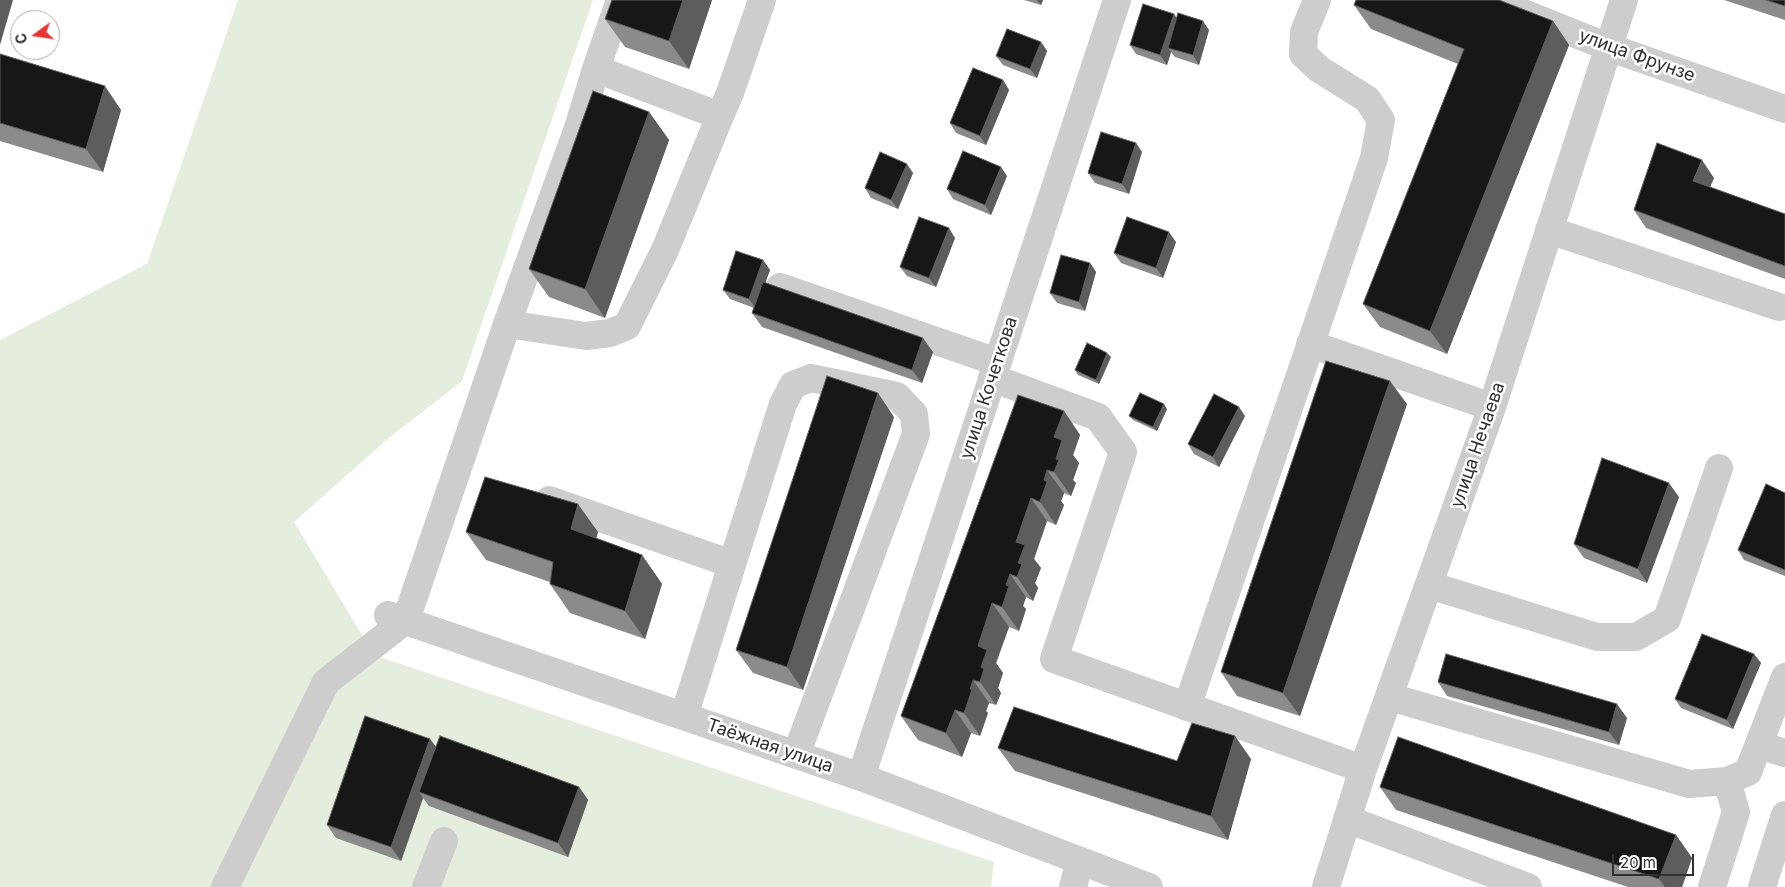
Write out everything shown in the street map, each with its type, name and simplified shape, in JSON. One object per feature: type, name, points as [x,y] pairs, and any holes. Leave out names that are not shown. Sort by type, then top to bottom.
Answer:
[{"type":"street","points":[[225,887],[326,682],[397,617],[578,128],[620,0]]},
{"type":"street","points":[[507,324],[586,336],[610,334],[627,326],[665,250],[730,93],[762,0]]},
{"type":"street","name":"улица Кочеткова","points":[[861,777],[1117,0]]},
{"type":"street","points":[[1188,706],[1374,158],[1381,120],[1367,99],[1319,69],[1303,54],[1304,32],[1317,0]]},
{"type":"street","name":"улица Фрунзе","points":[[1491,0],[1608,47],[1785,109]]},
{"type":"street","name":"улица Нечаева","points":[[1326,887],[1363,769],[1492,408],[1624,0]]},
{"type":"street","points":[[596,69],[720,116]]},
{"type":"street","points":[[1549,230],[1779,307]]},
{"type":"street","points":[[780,287],[995,370],[1098,417],[1123,452],[1054,659],[1363,769]]},
{"type":"street","points":[[1310,344],[1492,408]]},
{"type":"street","points":[[684,716],[783,404],[792,385],[812,378],[897,396],[914,414],[916,434],[796,755]]},
{"type":"street","points":[[1429,585],[1597,637],[1636,637],[1667,619],[1719,468]]},
{"type":"street","points":[[525,491],[732,564]]},
{"type":"street","name":"Таёжная улица","points":[[397,617],[861,777],[1150,887]]},
{"type":"street","points":[[1390,696],[1688,784],[1727,781],[1748,772],[1785,677]]},
{"type":"street","points":[[1758,746],[1785,753]]},
{"type":"street","points":[[1712,887],[1736,812],[1727,781]]},
{"type":"street","points":[[1762,887],[1785,815]]},
{"type":"street","points":[[1347,819],[1528,887]]},
{"type":"street","points":[[426,887],[444,841]]},
{"type":"street","points":[[1073,887],[1080,860]]},
{"type":"green space","points":[[238,0],[593,0],[462,381],[385,441],[294,522],[374,655],[994,862],[991,887],[0,887],[0,340],[147,264]]},
{"type":"building","points":[[612,0],[683,0],[669,41],[605,19]]},
{"type":"building","points":[[1356,0],[1499,0],[1553,21],[1430,331],[1363,304],[1464,49],[1354,5]]},
{"type":"building","points":[[1766,0],[1785,0],[1785,6]]},
{"type":"building","points":[[1143,4],[1174,14],[1160,55],[1130,45]]},
{"type":"building","points":[[1178,13],[1203,21],[1193,55],[1168,48]]},
{"type":"building","points":[[1007,29],[1041,42],[1030,69],[996,56]]},
{"type":"building","points":[[0,54],[10,57],[10,60],[20,60],[105,86],[86,149],[0,123]]},
{"type":"building","points":[[973,68],[1003,80],[980,136],[950,123]]},
{"type":"building","points":[[593,91],[649,112],[585,289],[529,269]]},
{"type":"building","points":[[1101,132],[1136,143],[1122,184],[1088,173]]},
{"type":"building","points":[[1657,143],[1702,160],[1693,181],[1785,214],[1785,266],[1634,210]]},
{"type":"building","points":[[963,151],[1001,167],[985,205],[947,189]]},
{"type":"building","points":[[880,152],[907,164],[891,200],[865,188]]},
{"type":"building","points":[[919,217],[949,228],[929,278],[900,267]]},
{"type":"building","points":[[1127,217],[1169,232],[1156,268],[1114,253]]},
{"type":"building","points":[[736,251],[763,260],[749,299],[723,290]]},
{"type":"building","points":[[1061,255],[1090,263],[1079,302],[1050,293]]},
{"type":"building","points":[[763,282],[923,338],[912,370],[752,313]]},
{"type":"building","points":[[1087,343],[1107,353],[1096,380],[1075,370]]},
{"type":"building","points":[[1326,361],[1390,381],[1283,693],[1221,672]]},
{"type":"building","points":[[827,376],[878,393],[787,667],[736,650]]},
{"type":"building","points":[[1140,393],[1164,404],[1153,427],[1129,416]]},
{"type":"building","points":[[1214,394],[1239,407],[1213,457],[1188,444]]},
{"type":"building","points":[[1018,395],[1064,411],[1054,437],[1062,440],[1056,459],[1059,460],[1054,472],[1047,470],[1044,480],[1047,482],[1040,502],[1031,498],[1016,542],[1025,545],[1018,563],[1022,564],[1017,577],[1010,574],[1006,585],[1009,586],[1002,607],[992,603],[978,646],[987,650],[981,667],[984,669],[980,682],[973,680],[970,689],[972,690],[964,713],[955,710],[946,733],[901,716]]},
{"type":"building","points":[[1602,458],[1669,483],[1638,569],[1574,544]]},
{"type":"building","points":[[485,477],[578,504],[571,529],[642,555],[625,611],[550,584],[553,562],[466,532]]},
{"type":"building","points":[[1766,484],[1785,493],[1785,570],[1738,550]]},
{"type":"building","points":[[1702,634],[1754,654],[1727,720],[1675,699]]},
{"type":"building","points":[[1446,654],[1617,704],[1609,732],[1438,682]]},
{"type":"building","points":[[1014,707],[1177,761],[1192,723],[1235,736],[1211,816],[998,748]]},
{"type":"building","points":[[365,716],[430,739],[391,847],[327,825]]},
{"type":"building","points":[[440,736],[579,787],[558,843],[419,792]]},
{"type":"building","points":[[1398,737],[1676,835],[1659,879],[1380,787]]}]
